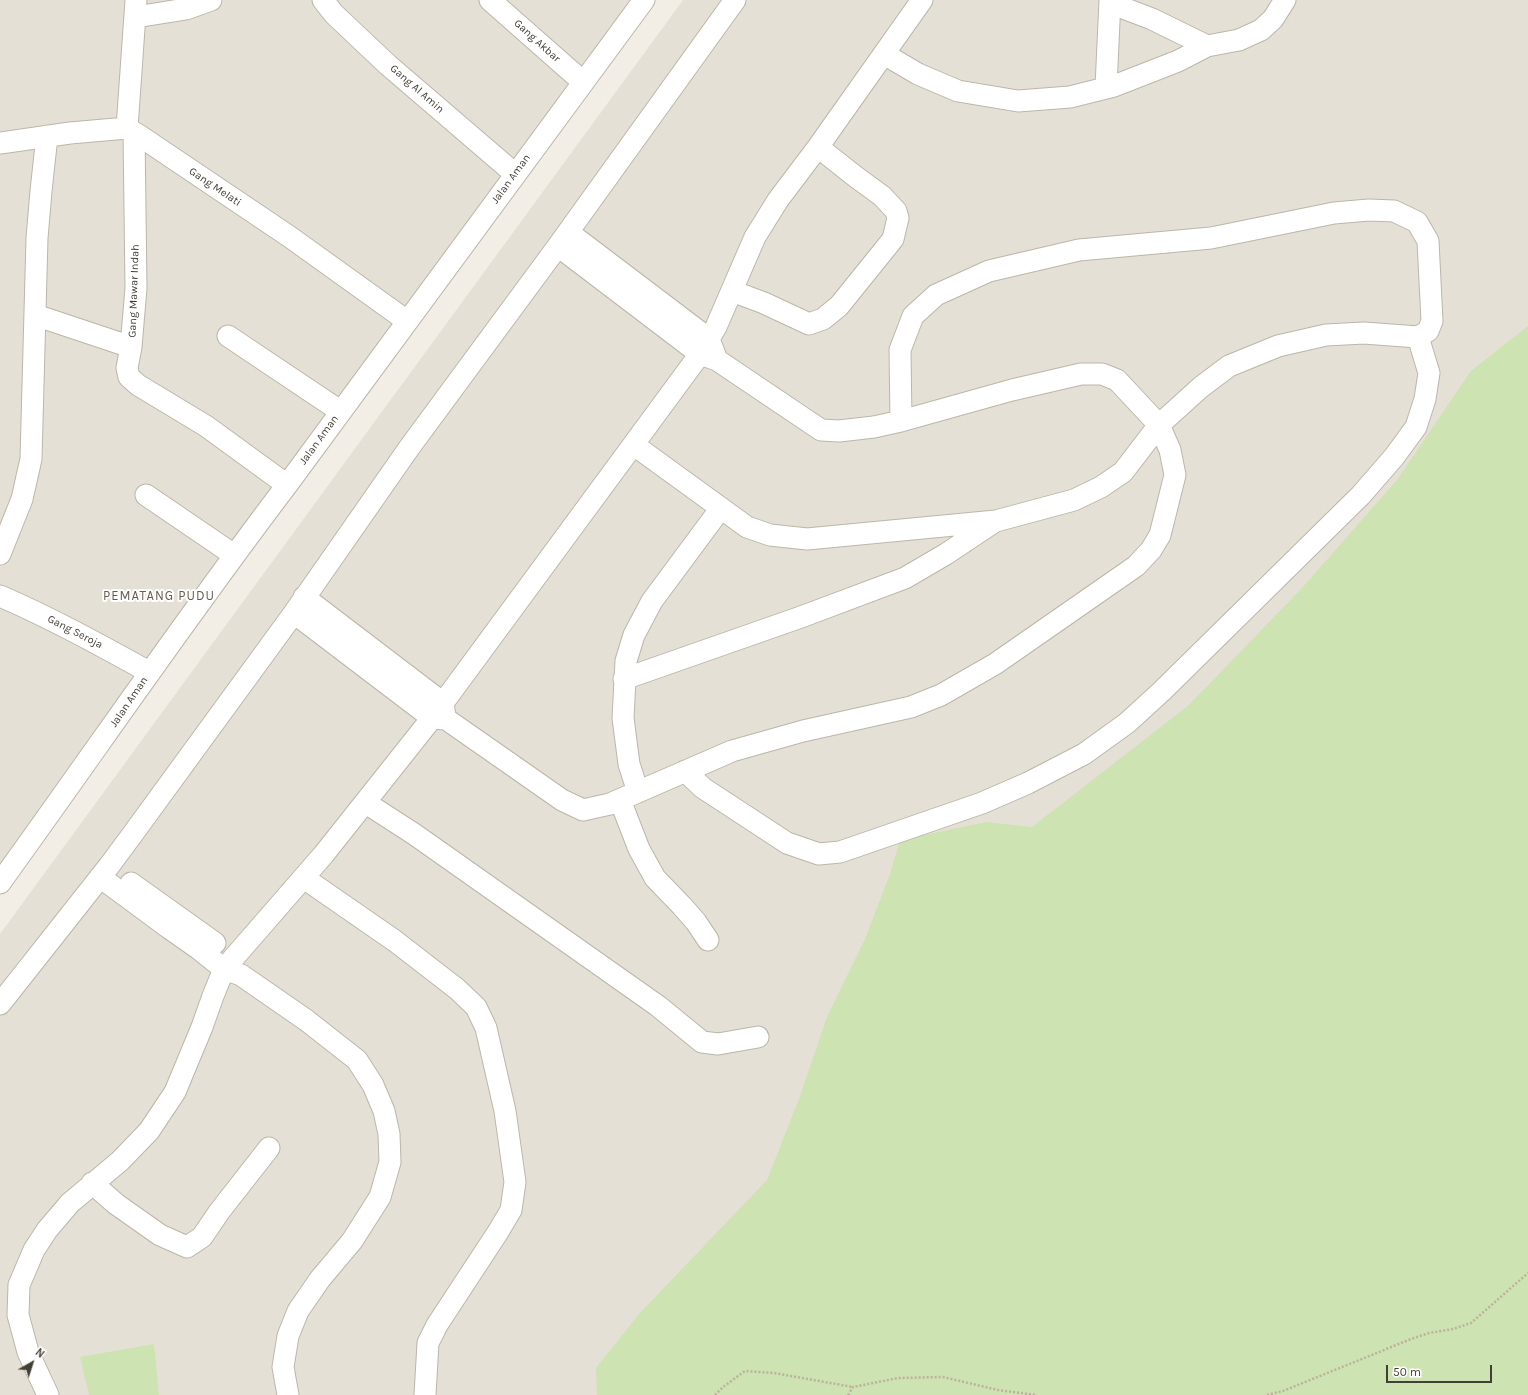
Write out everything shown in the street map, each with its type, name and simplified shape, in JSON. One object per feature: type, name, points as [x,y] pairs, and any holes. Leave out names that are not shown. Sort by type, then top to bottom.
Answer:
[{"type":"street","points":[[136,8],[186,9],[211,0]]},
{"type":"street","name":"Gang Al Amin","points":[[323,0],[334,14],[388,65],[515,174]]},
{"type":"street","name":"Gang Akbar","points":[[490,0],[583,82]]},
{"type":"street","name":"Jalan Aman","points":[[0,883],[116,723],[149,672],[234,554],[644,0]]},
{"type":"street","points":[[0,1004],[105,871],[299,605],[409,448],[563,239],[735,0]]},
{"type":"street","points":[[48,1395],[28,1352],[18,1315],[19,1285],[34,1250],[47,1230],[70,1203],[120,1161],[149,1131],[175,1092],[213,996],[233,967],[440,713],[634,444],[709,351],[716,327],[755,237],[778,200],[818,147],[922,0]]},
{"type":"street","points":[[884,54],[918,74],[958,91],[1018,101],[1070,97],[1106,88],[1178,61],[1207,46],[1239,40],[1261,30],[1273,19],[1285,0]]},
{"type":"street","points":[[1106,88],[1110,2],[1152,19],[1207,46]]},
{"type":"street","name":"Gang Mawar Indah","points":[[136,8],[130,131],[136,288],[132,347],[127,368],[129,377],[138,385],[206,426],[287,484]]},
{"type":"street","points":[[0,143],[47,136],[130,131]]},
{"type":"street","name":"Gang Melati","points":[[130,131],[290,237],[407,320]]},
{"type":"street","points":[[0,554],[22,498],[32,459],[35,315],[40,191],[47,136]]},
{"type":"street","points":[[732,290],[809,324],[823,319],[839,306],[893,239],[898,218],[896,211],[882,196],[818,147]]},
{"type":"street","points":[[634,444],[747,527],[770,535],[807,539],[996,521],[1074,500],[1101,487],[1123,472],[1159,425],[1201,387],[1229,366],[1278,346],[1326,335],[1364,333],[1418,337],[1428,331],[1432,321],[1428,240],[1417,222],[1394,211],[1369,210],[1334,213],[1211,238],[1079,250],[989,271],[936,295],[913,316],[900,350],[900,421]]},
{"type":"street","points":[[299,605],[440,713],[562,800],[583,810],[610,804],[732,751],[803,731],[911,707],[941,695],[995,664],[1136,566],[1151,550],[1160,535],[1175,475],[1170,450],[1159,425],[1117,380],[1102,374],[1081,374],[1012,390],[874,427],[839,431],[821,430],[709,351],[563,239]]},
{"type":"street","points":[[35,315],[132,347]]},
{"type":"street","points":[[228,336],[340,411]]},
{"type":"street","points":[[685,771],[703,788],[787,843],[819,854],[840,852],[982,804],[1028,783],[1084,754],[1126,723],[1162,691],[1361,495],[1394,457],[1416,427],[1425,399],[1429,373],[1418,337]]},
{"type":"street","points":[[146,495],[234,554]]},
{"type":"street","points":[[708,940],[696,922],[654,878],[639,849],[629,796],[629,764],[623,718],[624,679],[626,661],[634,635],[652,602],[721,508]]},
{"type":"street","points":[[624,679],[801,617],[905,578],[946,554],[996,521]]},
{"type":"street","name":"Gang Seroja","points":[[0,596],[24,606],[149,672]]},
{"type":"street","points":[[366,803],[414,834],[658,1006],[702,1042],[718,1044],[758,1037]]},
{"type":"street","points":[[105,871],[357,1060],[373,1085],[384,1111],[388,1134],[390,1162],[380,1197],[352,1240],[320,1279],[298,1311],[288,1336],[283,1367],[288,1395]]},
{"type":"street","points":[[304,878],[395,941],[457,989],[476,1007],[486,1028],[505,1111],[516,1182],[511,1210],[437,1325],[428,1343],[425,1395]]},
{"type":"street","points":[[92,1183],[116,1204],[160,1235],[187,1248],[202,1237],[219,1212],[269,1148]]},
{"type":"path","points":[[1267,1395],[1283,1391],[1411,1339],[1471,1323],[1528,1273]]},
{"type":"path","points":[[715,1395],[745,1371],[774,1372],[852,1387],[898,1378],[943,1377],[998,1390],[1038,1395]]},
{"type":"path","points":[[848,1395],[852,1387]]},
{"type":"shaded area","points":[[0,0],[639,0],[0,868]]},
{"type":"shaded area","points":[[683,0],[1528,0],[1528,1395],[0,1395],[0,934]]},
{"type":"green space","points":[[1528,326],[1528,1395],[597,1395],[596,1368],[640,1313],[767,1180],[799,1099],[827,1017],[865,939],[890,874],[900,840],[986,822],[1032,827],[1189,705],[1302,588],[1397,480],[1471,371]]},
{"type":"green space","points":[[154,1344],[159,1395],[89,1395],[80,1357]]},
{"type":"district","name":"PEMATANG PUDU","points":[[159,596]]}]
